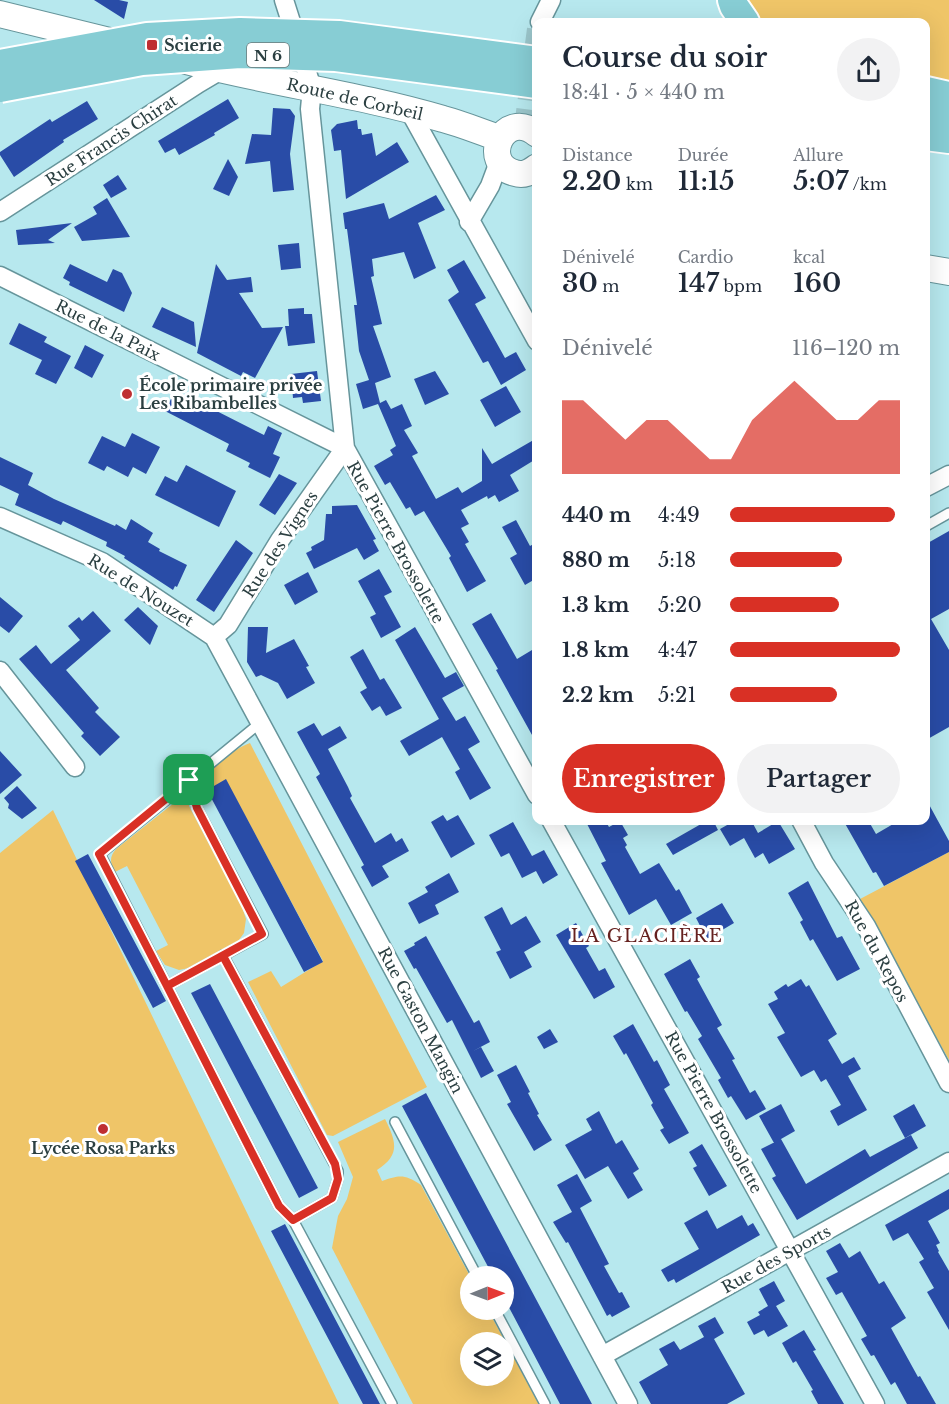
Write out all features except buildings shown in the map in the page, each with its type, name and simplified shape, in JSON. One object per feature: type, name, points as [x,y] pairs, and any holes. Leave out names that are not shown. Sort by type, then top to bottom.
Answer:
[{"type":"main road","points":[[732,0],[742,18]]},
{"type":"main road","name":"Route de Corbeil","points":[[0,14],[222,70],[442,118],[499,150],[504,168],[518,174],[525,174],[532,170]]},
{"type":"main road","name":"N 6","points":[[0,64],[147,37],[240,32],[339,34],[532,60]]},
{"type":"main road","name":"N 6","points":[[0,88],[142,61],[240,54],[336,57],[532,83]]},
{"type":"main road","points":[[930,92],[949,96]]},
{"type":"main road","points":[[930,118],[944,134]]},
{"type":"main road","points":[[499,150],[505,132],[517,127],[532,130]]},
{"type":"main road","points":[[930,255],[949,258]]},
{"type":"main road","points":[[930,269],[949,272]]},
{"type":"street","points":[[542,18],[551,0]]},
{"type":"street","name":"Rue Francis Chirat","points":[[0,212],[222,70],[286,8]]},
{"type":"street","name":"Rue Pierre Brossolette","points":[[286,8],[312,88],[310,109],[345,448],[532,786]]},
{"type":"street","points":[[409,110],[532,332]]},
{"type":"street","points":[[469,222],[490,186],[499,150]]},
{"type":"street","name":"Rue de la Paix","points":[[0,276],[345,448]]},
{"type":"street","name":"Rue des Vignes","points":[[214,637],[228,625],[280,540],[345,448]]},
{"type":"street","points":[[930,486],[949,475]]},
{"type":"street","name":"Rue de Nouzet","points":[[0,517],[102,562],[214,637]]},
{"type":"street","name":"Rue Gaston Mangin","points":[[214,637],[628,1404]]},
{"type":"street","points":[[0,671],[75,766]]},
{"type":"street","name":"Rue Pierre Brossolette","points":[[554,825],[875,1404]]},
{"type":"street","name":"Rue du Repos","points":[[806,825],[824,863],[866,926],[949,1083]]},
{"type":"street","name":"Rue des Sports","points":[[602,1356],[949,1162]]},
{"type":"lane","points":[[930,524],[949,513]]},
{"type":"lane","points":[[260,723],[99,854],[279,1206],[293,1220],[392,1404]]},
{"type":"lane","points":[[167,986],[262,934],[197,808],[189,780]]},
{"type":"lane","points":[[223,956],[338,1171],[332,1198],[293,1220]]},
{"type":"lane","points":[[394,1122],[472,1266]]},
{"type":"lane","points":[[500,1320],[545,1404]]},
{"type":"shaded area","points":[[745,0],[949,0],[949,87],[930,82],[930,18],[756,18]]},
{"type":"shaded area","points":[[250,743],[427,1087],[333,1136],[327,1135],[248,982],[271,971],[281,987],[323,961],[226,780],[207,790],[201,789],[214,767]]},
{"type":"shaded area","points":[[184,795],[189,797],[189,806],[241,904],[246,919],[244,933],[236,944],[189,968],[179,970],[165,965],[156,951],[168,945],[127,866],[115,872],[111,860],[116,849]]},
{"type":"shaded area","name":"Lycée Rosa Parks","points":[[53,810],[339,1404],[0,1404],[0,853]]},
{"type":"shaded area","points":[[949,852],[949,1060],[860,899]]},
{"type":"shaded area","points":[[385,1119],[392,1134],[394,1147],[390,1159],[377,1170],[382,1181],[402,1177],[421,1185],[465,1266],[460,1266],[460,1320],[493,1320],[500,1332],[460,1332],[460,1386],[514,1386],[514,1358],[539,1404],[413,1404],[332,1248],[338,1216],[347,1199],[353,1177],[338,1142]]},
{"type":"tunnel","points":[[523,127],[532,59]]},
{"type":"place","name":"Scierie","points":[[152,45]]},
{"type":"place","name":"École primaire privée Les Ribambelles","points":[[127,394]]},
{"type":"place","name":"Lycée Rosa Parks","points":[[103,1129]]},
{"type":"district","name":"LA GLACIÈRE","points":[[647,936]]},
{"type":"route","points":[[189,780],[99,854],[167,986],[223,956],[335,1164],[338,1179],[332,1198],[293,1220],[279,1206],[167,986],[262,934],[197,808],[189,780]]}]
